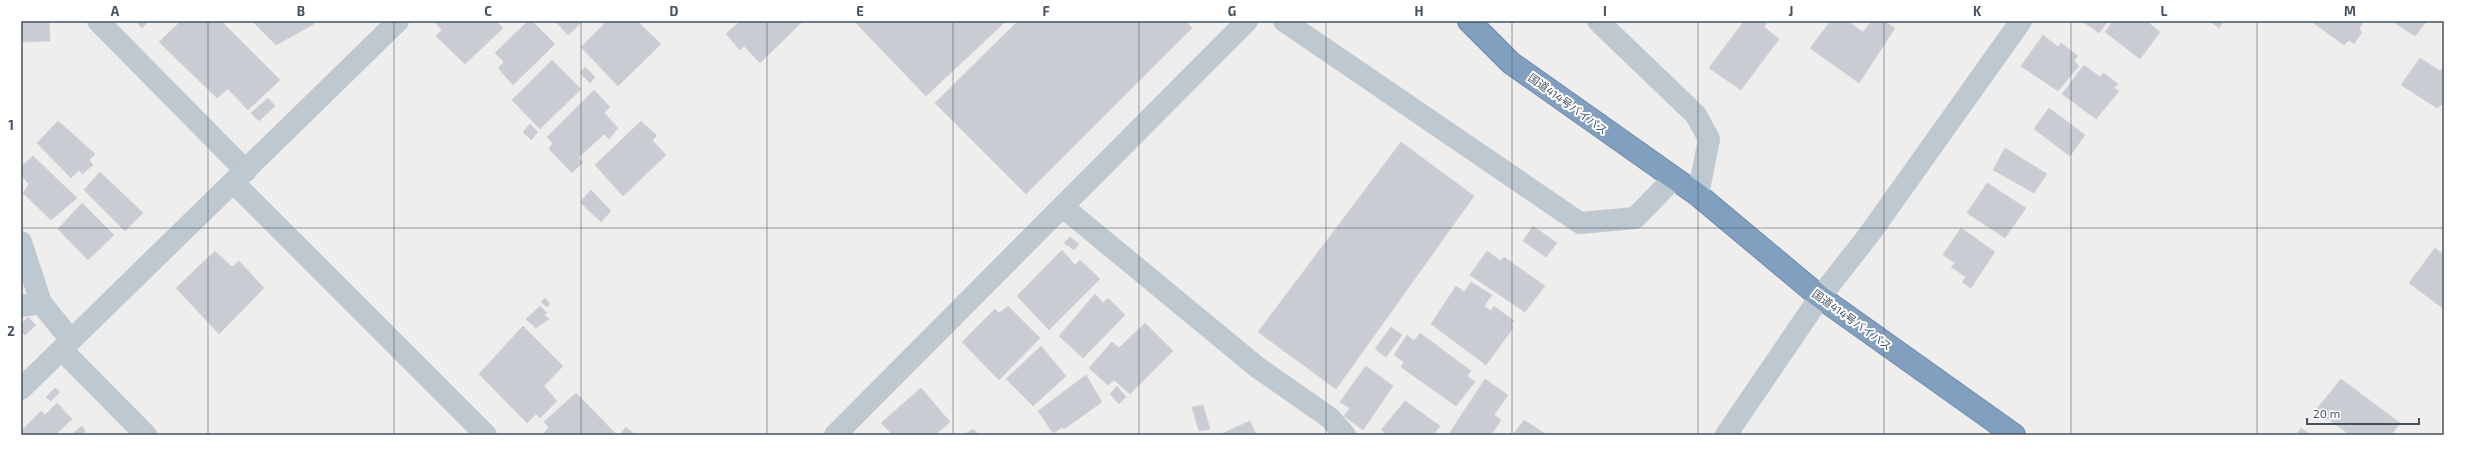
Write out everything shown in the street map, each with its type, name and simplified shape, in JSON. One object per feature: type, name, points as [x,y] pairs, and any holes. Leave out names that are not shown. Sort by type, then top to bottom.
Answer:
[{"type":"highway","name":"国道414号バイパス","points":[[1469,21],[1511,63],[1673,179],[1698,195],[1820,297],[2014,435]]},
{"type":"street","points":[[98,21],[240,177],[486,435]]},
{"type":"street","points":[[21,389],[240,177],[398,21]]},
{"type":"street","points":[[835,435],[1247,21]]},
{"type":"street","points":[[1284,21],[1580,223],[1635,218],[1673,179]]},
{"type":"street","points":[[1598,21],[1696,115],[1709,139],[1698,195]]},
{"type":"street","points":[[1726,435],[1820,297],[1868,236],[2021,21]]},
{"type":"street","points":[[1063,207],[1257,368],[1330,418],[1345,435]]},
{"type":"street","points":[[21,242],[31,304],[66,346],[146,435]]},
{"type":"building","points":[[21,21],[49,21],[50,41],[21,42]]},
{"type":"building","points":[[136,21],[149,21],[142,28]]},
{"type":"building","points":[[181,21],[221,21],[280,80],[248,110],[228,89],[217,98],[159,42]]},
{"type":"building","points":[[252,21],[312,21],[314,24],[276,45]]},
{"type":"building","points":[[434,21],[496,21],[503,28],[465,64],[436,36],[442,30]]},
{"type":"building","points":[[528,21],[532,21],[555,44],[513,85],[498,68],[504,62],[495,53]]},
{"type":"building","points":[[555,21],[583,21],[568,35]]},
{"type":"building","points":[[607,21],[637,21],[661,44],[618,86],[581,47]]},
{"type":"building","points":[[740,21],[803,21],[760,63],[744,46],[740,50],[726,34]]},
{"type":"building","points":[[854,21],[1006,21],[926,96]]},
{"type":"building","points":[[1018,21],[1185,21],[1192,28],[1026,194],[935,103]]},
{"type":"building","points":[[1744,21],[1768,21],[1764,27],[1779,39],[1741,90],[1709,68]]},
{"type":"building","points":[[1831,21],[1847,21],[1863,32],[1872,21],[1884,21],[1895,28],[1859,83],[1810,48]]},
{"type":"building","points":[[2082,21],[2108,21],[2099,33]]},
{"type":"building","points":[[2113,21],[2151,21],[2149,23],[2160,32],[2140,59],[2105,32]]},
{"type":"building","points":[[2210,21],[2224,21],[2219,28]]},
{"type":"building","points":[[2311,21],[2364,21],[2359,29],[2362,32],[2354,44],[2349,40],[2344,45]]},
{"type":"building","points":[[2392,21],[2427,21],[2415,36]]},
{"type":"building","points":[[2043,35],[2058,47],[2061,43],[2078,56],[2074,61],[2079,66],[2058,91],[2021,66]]},
{"type":"building","points":[[2420,58],[2440,71],[2444,68],[2444,106],[2442,104],[2437,108],[2401,85]]},
{"type":"building","points":[[552,60],[581,89],[540,129],[512,100]]},
{"type":"building","points":[[2084,65],[2100,77],[2104,73],[2118,84],[2114,88],[2119,91],[2096,119],[2062,94]]},
{"type":"building","points":[[585,67],[595,77],[590,83],[580,73]]},
{"type":"building","points":[[594,90],[610,107],[604,113],[618,128],[609,139],[604,134],[578,158],[583,162],[572,173],[549,149],[553,143],[547,137]]},
{"type":"building","points":[[268,98],[275,106],[259,121],[251,113]]},
{"type":"building","points":[[2049,108],[2085,135],[2070,156],[2034,129]]},
{"type":"building","points":[[58,121],[95,154],[89,160],[93,165],[82,174],[79,170],[71,178],[37,143]]},
{"type":"building","points":[[641,121],[657,136],[652,140],[666,155],[623,196],[595,165]]},
{"type":"building","points":[[530,124],[538,132],[531,140],[523,132]]},
{"type":"building","points":[[1401,142],[1474,196],[1336,389],[1258,332]]},
{"type":"building","points":[[2005,148],[2047,174],[2034,193],[1993,170]]},
{"type":"building","points":[[33,156],[77,198],[51,220],[23,193],[29,184],[21,175],[21,167]]},
{"type":"building","points":[[100,172],[143,213],[125,231],[84,190]]},
{"type":"building","points":[[1987,183],[2026,208],[2005,238],[1967,213]]},
{"type":"building","points":[[591,190],[611,211],[601,222],[580,202]]},
{"type":"building","points":[[82,203],[114,235],[88,260],[58,229]]},
{"type":"building","points":[[1533,226],[1557,243],[1546,257],[1523,241]]},
{"type":"building","points":[[1961,228],[1995,252],[1971,288],[1962,282],[1966,277],[1951,267],[1955,263],[1943,255]]},
{"type":"building","points":[[1070,237],[1079,244],[1074,250],[1064,243]]},
{"type":"building","points":[[2435,248],[2444,255],[2444,309],[2409,283]]},
{"type":"building","points":[[1062,250],[1075,265],[1080,260],[1100,279],[1049,330],[1017,296]]},
{"type":"building","points":[[215,251],[232,267],[239,261],[264,288],[219,334],[176,288]]},
{"type":"building","points":[[1487,251],[1501,261],[1504,257],[1545,286],[1525,312],[1470,275]]},
{"type":"building","points":[[1471,282],[1492,295],[1484,306],[1491,311],[1494,306],[1514,321],[1511,324],[1513,328],[1486,365],[1431,324],[1456,286],[1464,292]]},
{"type":"building","points":[[1095,294],[1103,303],[1108,298],[1125,315],[1083,358],[1059,336]]},
{"type":"building","points":[[545,298],[550,304],[547,307],[541,302]]},
{"type":"building","points":[[540,306],[547,313],[544,315],[549,319],[536,328],[526,319]]},
{"type":"building","points":[[1008,306],[1040,338],[999,380],[962,342],[995,309],[999,313]]},
{"type":"building","points":[[28,317],[36,325],[25,335],[21,331],[21,324]]},
{"type":"building","points":[[1145,323],[1173,351],[1130,394],[1114,380],[1108,385],[1089,368],[1112,342],[1119,348]]},
{"type":"building","points":[[523,326],[563,366],[544,386],[557,401],[540,418],[536,414],[527,423],[479,374]]},
{"type":"building","points":[[1391,327],[1402,335],[1386,357],[1375,349]]},
{"type":"building","points":[[1420,333],[1471,371],[1467,376],[1475,382],[1456,406],[1401,367],[1404,362],[1394,355],[1407,335],[1414,341]]},
{"type":"building","points":[[1041,346],[1066,376],[1033,406],[1006,379]]},
{"type":"building","points":[[1366,366],[1393,386],[1363,430],[1344,416],[1350,408],[1340,402]]},
{"type":"building","points":[[1086,375],[1102,402],[1064,429],[1062,427],[1053,433],[1038,411]]},
{"type":"building","points":[[1485,379],[1508,395],[1494,415],[1501,420],[1491,435],[1449,434]]},
{"type":"building","points":[[2341,379],[2400,423],[2391,435],[2350,435],[2316,410]]},
{"type":"building","points":[[1117,386],[1126,397],[1119,404],[1110,394]]},
{"type":"building","points":[[55,388],[60,392],[51,401],[46,397]]},
{"type":"building","points":[[921,388],[950,422],[935,435],[893,435],[881,423]]},
{"type":"building","points":[[576,393],[617,435],[543,435],[549,427],[544,422]]},
{"type":"building","points":[[1405,401],[1440,426],[1433,435],[1388,435],[1381,430]]},
{"type":"building","points":[[57,403],[72,419],[55,435],[21,435],[21,431],[41,411],[45,415]]},
{"type":"building","points":[[1203,405],[1210,429],[1199,431],[1192,407]]},
{"type":"building","points":[[1524,420],[1547,435],[1513,435]]},
{"type":"building","points":[[1250,421],[1256,435],[1219,435]]},
{"type":"building","points":[[82,426],[85,431],[83,435],[71,435]]},
{"type":"building","points":[[626,427],[634,434],[624,435],[621,433]]},
{"type":"building","points":[[2301,428],[2311,435],[2296,435]]},
{"type":"building","points":[[973,429],[979,435],[964,435]]}]
